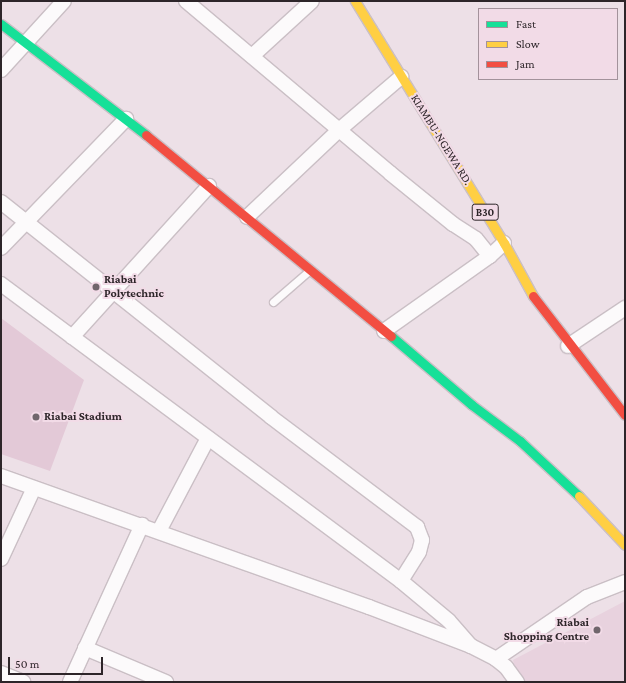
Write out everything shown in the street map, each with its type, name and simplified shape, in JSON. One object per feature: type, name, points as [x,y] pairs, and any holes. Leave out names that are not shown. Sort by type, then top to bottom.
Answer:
[{"type":"main road","name":"KIAMBU-NGEWA RD.","points":[[355,1],[504,244],[538,306],[568,346],[625,415]]},
{"type":"main road","points":[[1,24],[126,119],[311,269],[384,332],[520,441],[567,483],[625,545]]},
{"type":"street","points":[[1,70],[64,1]]},
{"type":"street","points":[[186,1],[453,224],[476,239],[490,256]]},
{"type":"street","points":[[252,56],[312,1]]},
{"type":"street","points":[[247,217],[339,130],[401,77]]},
{"type":"street","points":[[1,248],[126,119]]},
{"type":"street","points":[[72,337],[209,186]]},
{"type":"street","points":[[1,202],[27,221],[271,417],[417,527],[422,540],[418,552],[401,581]]},
{"type":"street","points":[[384,332],[490,256],[504,244]]},
{"type":"street","points":[[1,284],[401,581],[450,621],[471,646]]},
{"type":"street","points":[[568,346],[625,308]]},
{"type":"street","points":[[159,531],[208,438]]},
{"type":"street","points":[[1,476],[159,531],[471,646],[496,659],[506,667],[517,682]]},
{"type":"street","points":[[1,559],[34,488]]},
{"type":"street","points":[[70,682],[142,525]]},
{"type":"street","points":[[496,659],[586,597],[625,582]]},
{"type":"street","points":[[85,648],[166,682]]},
{"type":"street","points":[[1,673],[23,682]]},
{"type":"lane","points":[[273,302],[311,269]]},
{"type":"shaded area","name":"Riabai Stadium","points":[[1,318],[84,380],[50,471],[1,454]]},
{"type":"shaded area","name":"Riabai Shopping Centre","points":[[625,601],[625,682],[518,682],[513,660]]},
{"type":"traffic: fast","points":[[1,24],[146,135]]},
{"type":"traffic: fast","points":[[391,336],[472,405],[520,441],[579,496]]},
{"type":"traffic: slow","points":[[355,1],[504,243],[533,296]]},
{"type":"traffic: slow","points":[[579,496],[625,545]]},
{"type":"traffic: jam","points":[[146,135],[391,336]]},
{"type":"traffic: jam","points":[[533,296],[625,415]]},
{"type":"place","name":"Riabai Polytechnic","points":[[96,287]]},
{"type":"place","name":"Riabai Stadium","points":[[36,417]]},
{"type":"place","name":"Riabai Shopping Centre","points":[[597,630]]}]
